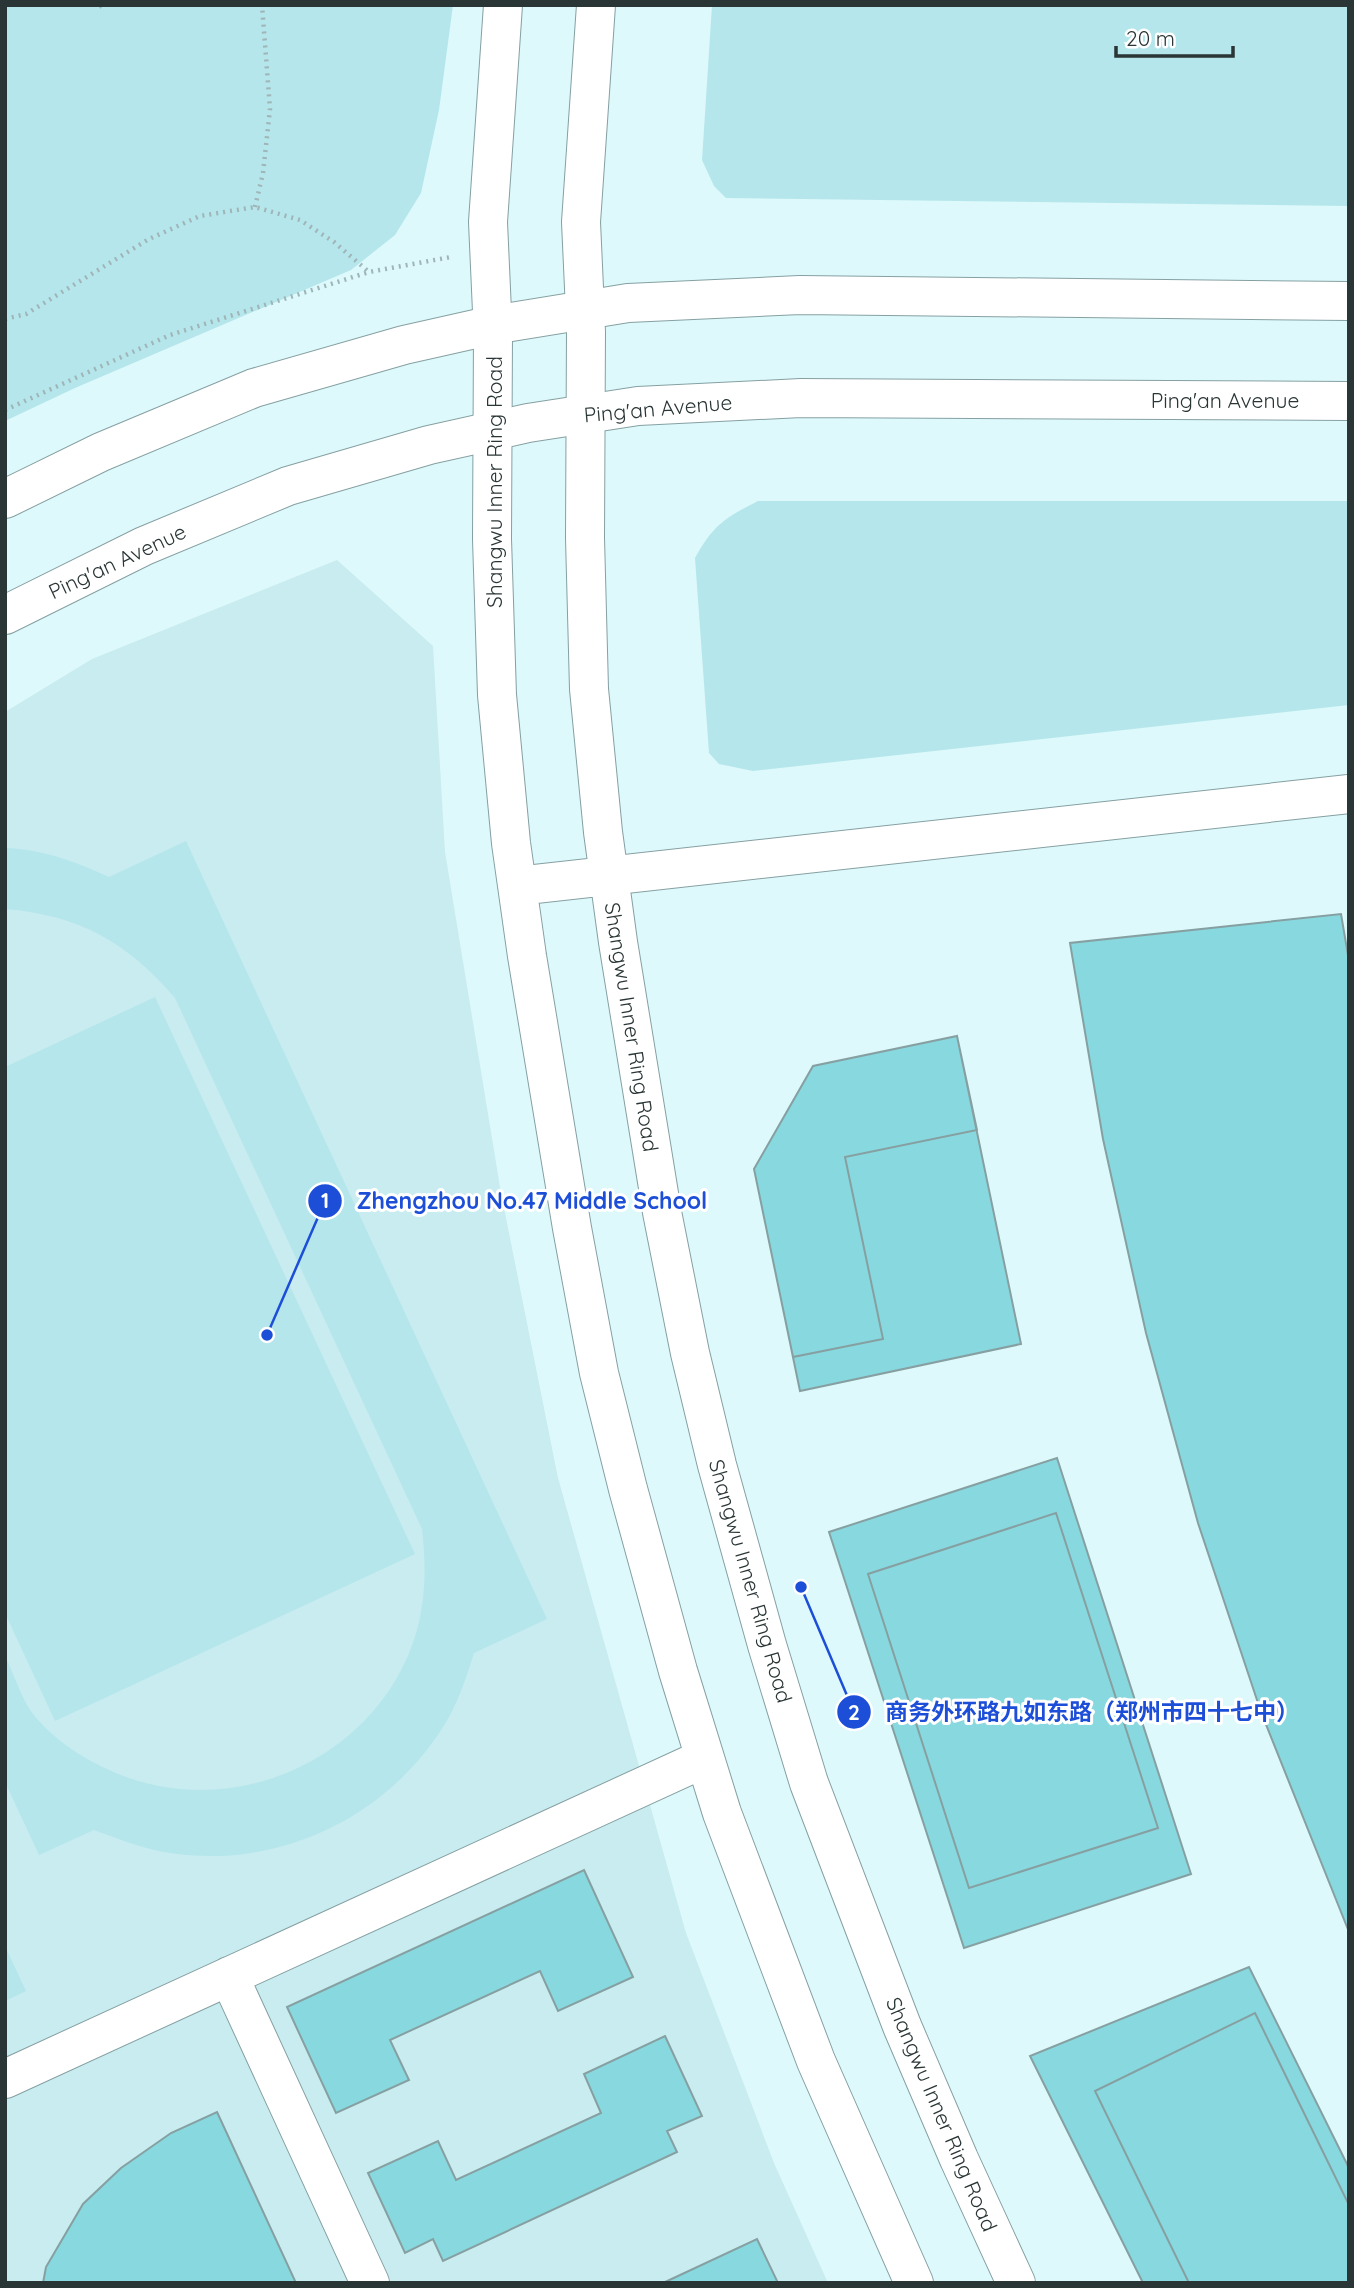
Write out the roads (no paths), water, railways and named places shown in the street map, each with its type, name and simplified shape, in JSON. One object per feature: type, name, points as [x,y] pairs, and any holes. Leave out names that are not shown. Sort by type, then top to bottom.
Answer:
[{"type":"street","name":"Shangwu Inner Ring Road","points":[[503,5],[488,222],[493,325],[492,539],[497,695],[517,886],[549,1096],[599,1373],[671,1645],[705,1758],[722,1813],[816,2061],[914,2283]]},
{"type":"street","name":"Shangwu Inner Ring Road","points":[[596,5],[589,74],[581,222],[585,310],[585,538],[589,689],[609,876],[644,1107],[690,1353],[767,1645],[809,1783],[902,2026],[1016,2283]]},
{"type":"street","points":[[5,499],[101,452],[254,388],[404,345],[493,325],[628,303],[800,295],[1349,301]]},
{"type":"street","name":"Ping'an Avenue","points":[[5,615],[144,546],[288,486],[429,445],[493,430],[638,405],[801,398],[1349,401]]},
{"type":"street","points":[[517,886],[1349,794]]},
{"type":"street","points":[[5,2079],[705,1758]]},
{"type":"street","points":[[229,1976],[370,2283]]},
{"type":"place","name":"Zhengzhou No.47 Middle School","points":[[267,1335]]},
{"type":"place","name":"商务外环路九如东路（郑州市四十七中）","points":[[801,1587]]}]
